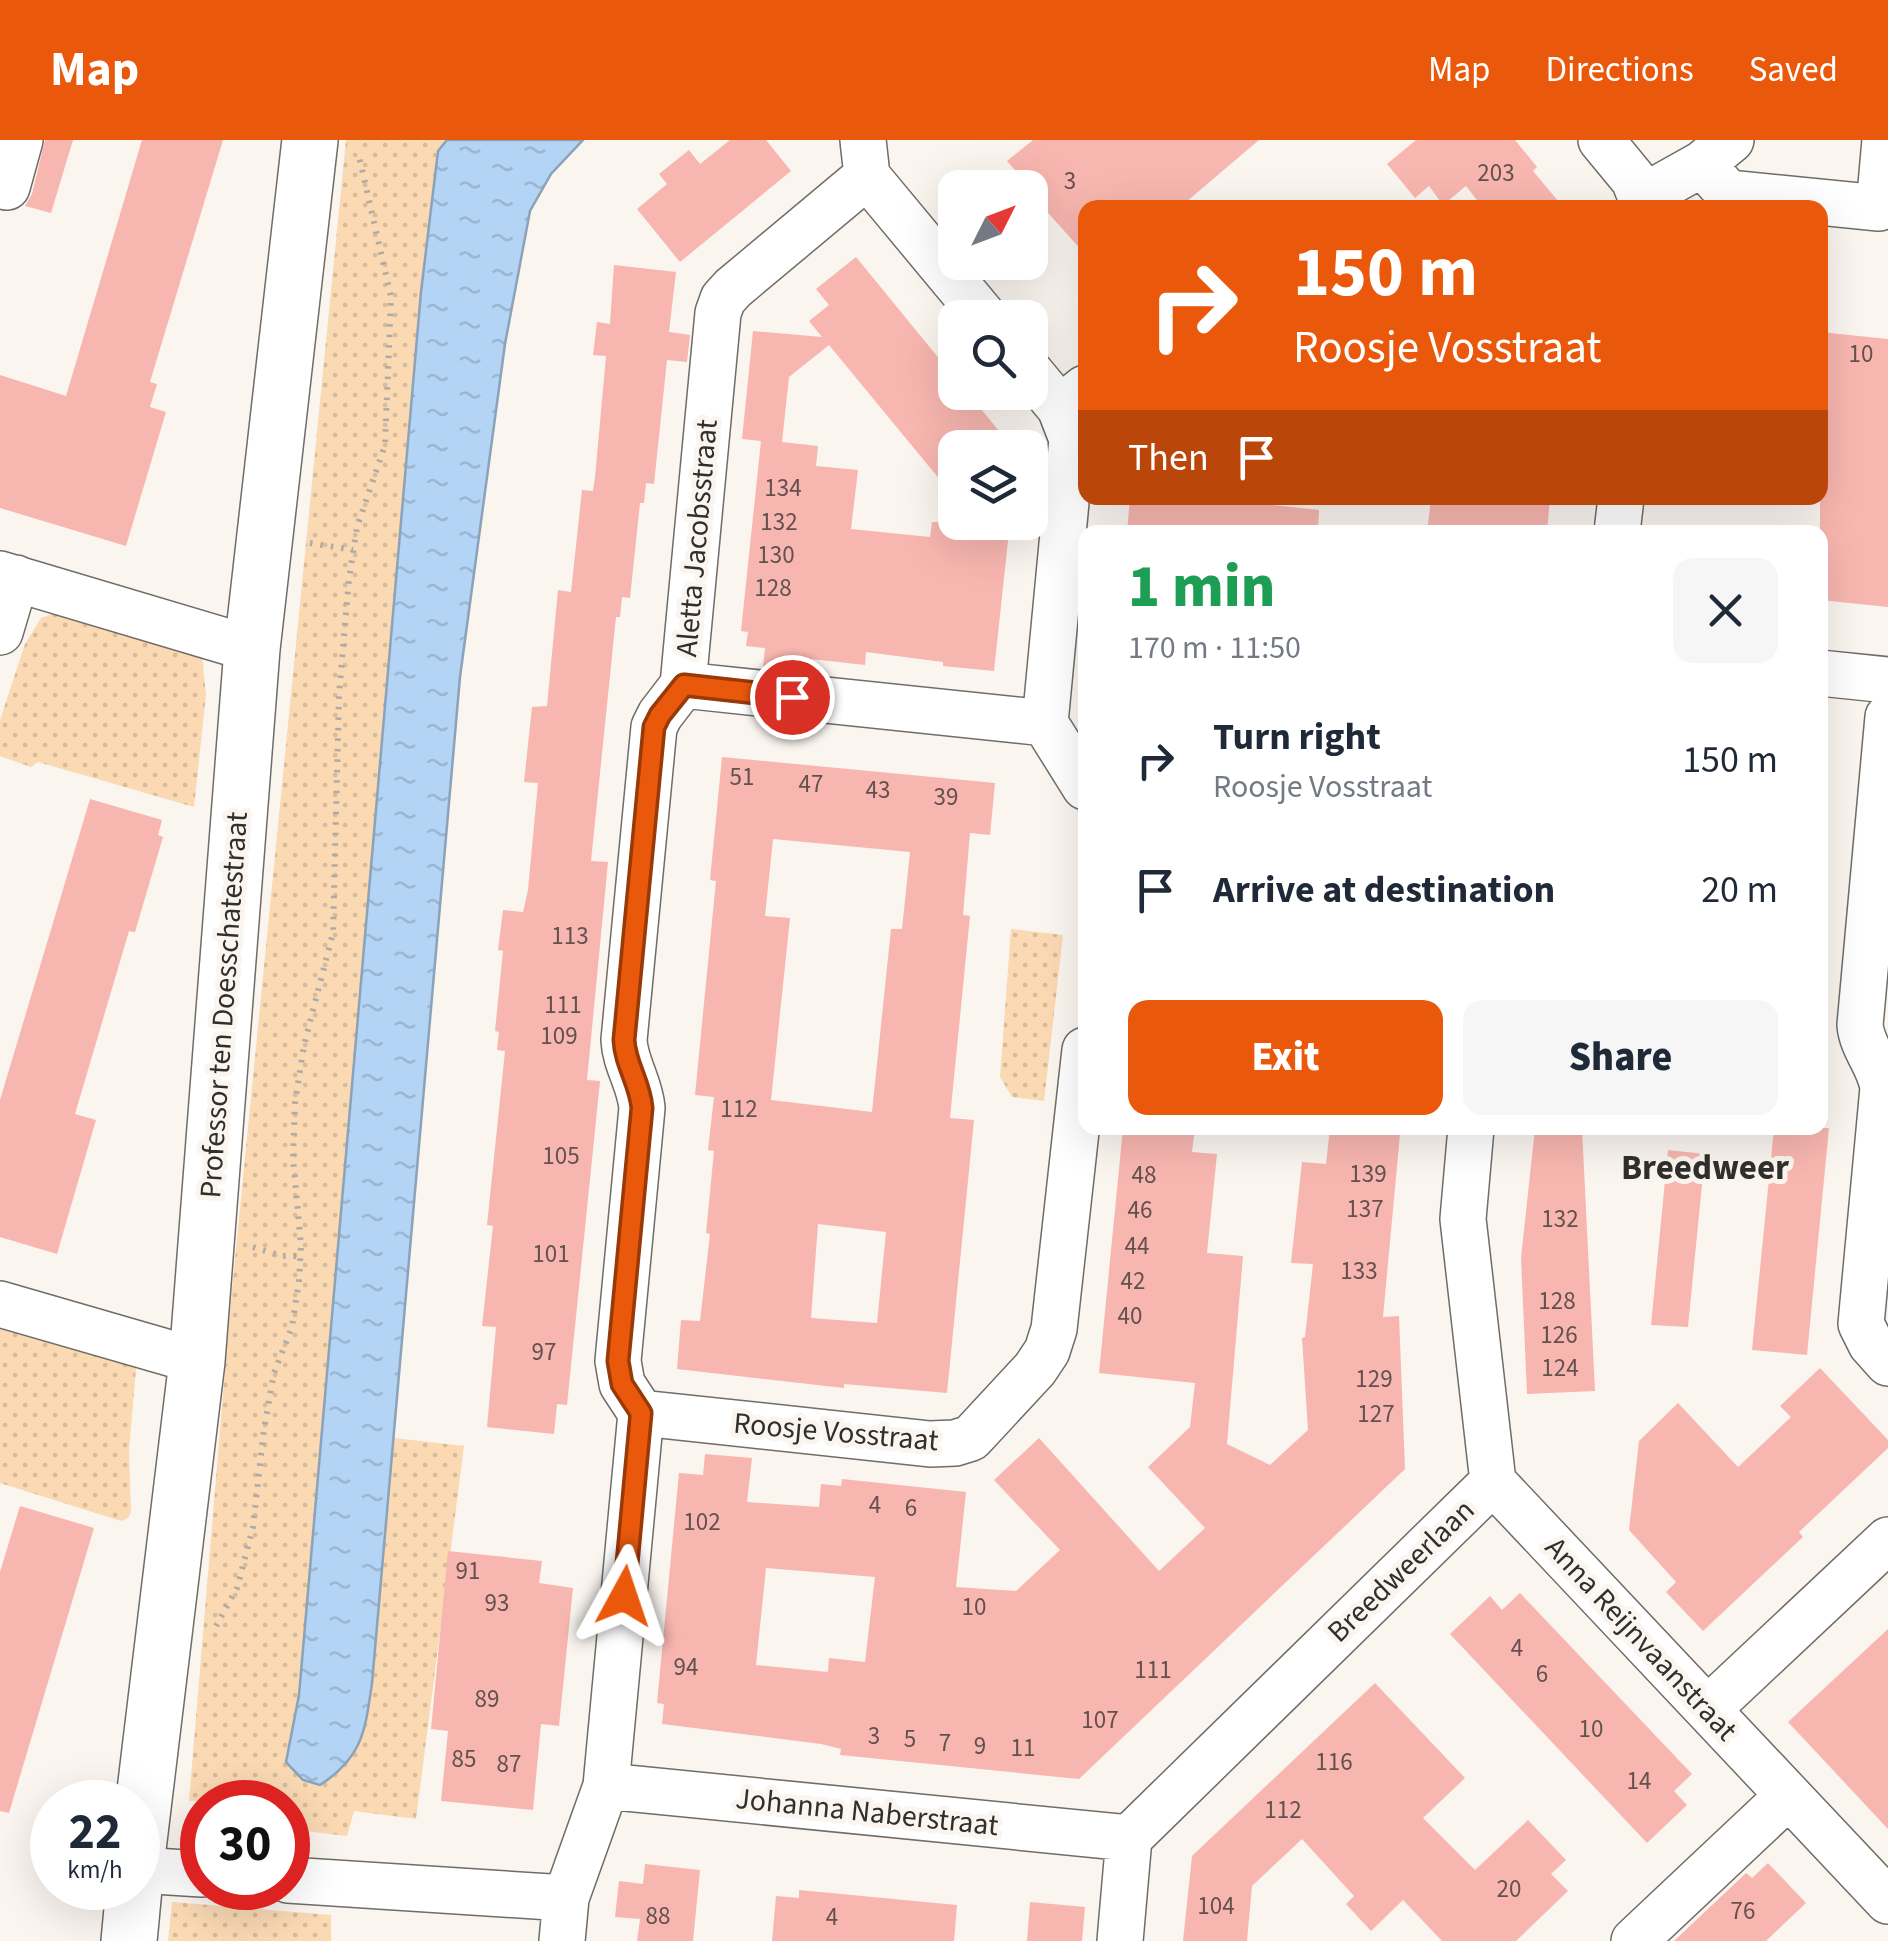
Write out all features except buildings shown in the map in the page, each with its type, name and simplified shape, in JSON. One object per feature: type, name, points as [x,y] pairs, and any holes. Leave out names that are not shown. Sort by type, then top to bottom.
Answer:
[{"type":"street","points":[[7,187],[20,140]]},
{"type":"street","points":[[1601,140],[1634,180],[1643,200]]},
{"type":"street","points":[[1828,203],[1878,208],[1885,140]]},
{"type":"street","name":"Professor ten Doesschatestraat","points":[[146,1780],[197,1362],[252,648],[334,145]]},
{"type":"street","points":[[1647,200],[1717,152],[1728,193],[1798,200]]},
{"type":"street","points":[[865,158],[971,300]]},
{"type":"street","name":"Aletta Jacobsstraat","points":[[641,1413],[622,1384],[618,1361],[642,1108],[640,1090],[624,1056],[624,1040],[654,727],[684,685],[718,313],[723,299],[865,158]]},
{"type":"street","points":[[1048,383],[1072,398],[1072,439],[1046,723],[1078,776]]},
{"type":"street","points":[[0,632],[8,576],[252,648]]},
{"type":"street","points":[[1828,674],[1888,680]]},
{"type":"street","points":[[684,685],[1046,723]]},
{"type":"street","points":[[1888,717],[1860,1025],[1861,1036],[1882,1075],[1883,1088],[1861,1324],[1870,1344],[1888,1363]]},
{"type":"street","name":"Roosje Vosstraat","points":[[641,1413],[930,1444],[971,1438],[1036,1368],[1054,1330],[1078,1113]]},
{"type":"street","name":"Breedweerlaan","points":[[1129,1838],[1493,1482],[1463,1219],[1469,1135]]},
{"type":"street","points":[[0,1304],[197,1362]]},
{"type":"street","points":[[310,1883],[564,1920],[606,1786],[641,1413]]},
{"type":"street","name":"Anna Reijnvaanstraat","points":[[1493,1482],[1888,1901]]},
{"type":"street","points":[[1708,1709],[1888,1540]]},
{"type":"street","name":"Johanna Naberstraat","points":[[606,1786],[1129,1838]]},
{"type":"street","points":[[1634,1941],[1787,1796]]},
{"type":"street","points":[[1120,1941],[1129,1838]]},
{"type":"street","points":[[130,1941],[132,1910]]},
{"type":"path","points":[[209,1640],[237,1588],[254,1527],[271,1392],[292,1327],[299,1281],[302,1246],[293,1158],[295,1102],[304,1045],[333,933],[339,694],[357,527],[385,446],[391,297],[334,145]]},
{"type":"shaded area","points":[[346,140],[447,140],[437,151],[421,292],[298,1706],[372,1683],[394,1438],[464,1446],[416,1819],[354,1811],[347,1836],[310,1832],[310,1780],[191,1780],[231,1299]]},
{"type":"shaded area","points":[[58,612],[202,655],[206,695],[194,807],[38,762],[31,767],[0,756],[0,720],[25,644],[41,618]]},
{"type":"shaded area","points":[[1011,929],[1063,935],[1044,1101],[1012,1097],[1000,1077]]},
{"type":"shaded area","points":[[0,1323],[131,1362],[136,1368],[128,1518],[121,1521],[0,1483]]},
{"type":"shaded area","points":[[172,1902],[180,1903],[180,1910],[331,1915],[331,1941],[168,1941]]},
{"type":"water","points":[[447,140],[583,140],[551,174],[530,211],[505,344],[460,677],[372,1683],[367,1715],[354,1753],[320,1785],[303,1780],[286,1762],[299,1695],[421,292],[438,151]]},
{"type":"district","name":"Breedweer","points":[[1705,1168]]},
{"type":"route","points":[[624,1596],[641,1413],[622,1384],[618,1361],[642,1108],[640,1090],[624,1056],[624,1040],[654,727],[684,685],[792,697]]}]
